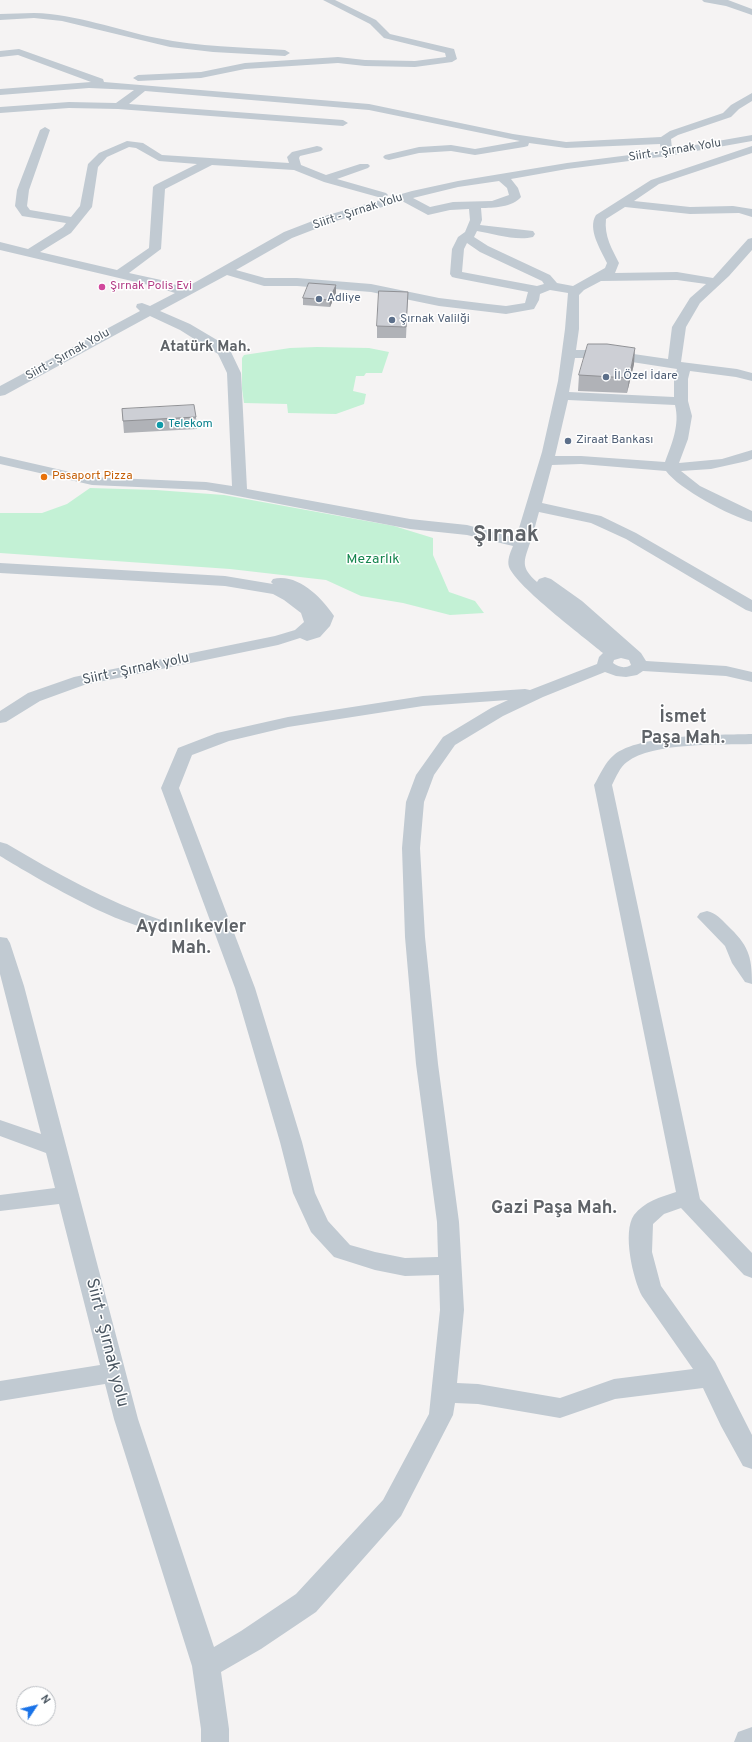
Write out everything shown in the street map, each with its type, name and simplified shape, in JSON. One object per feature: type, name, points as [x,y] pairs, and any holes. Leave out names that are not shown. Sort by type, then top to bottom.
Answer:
[{"type":"street","points":[[0,17],[47,16],[170,44],[213,49],[284,53],[365,63],[415,64],[452,59],[450,51],[387,36],[372,22],[328,0]]},
{"type":"street","points":[[707,0],[728,3],[752,12]]},
{"type":"street","points":[[0,45],[99,82],[142,88],[369,107],[513,137],[566,145],[667,146],[666,137],[728,115],[735,107],[752,96]]},
{"type":"street","points":[[0,54],[20,52]]},
{"type":"street","points":[[0,92],[99,82],[201,75],[245,66],[338,60]]},
{"type":"street","points":[[118,106],[131,98],[142,88]]},
{"type":"street","points":[[0,110],[69,105],[118,106],[343,123]]},
{"type":"street","points":[[45,130],[23,190],[22,206],[26,213],[74,221]]},
{"type":"street","name":"Siirt - Şırnak Yolu","points":[[0,381],[180,291],[269,239],[318,216],[382,195],[456,177],[752,132]]},
{"type":"street","name":"Siirt - Şırnak Yolu","points":[[180,291],[225,271],[288,235],[332,218],[404,197],[458,184],[667,146],[752,138]]},
{"type":"street","points":[[389,157],[419,150],[450,148],[475,152],[526,144],[547,143]]},
{"type":"street","points":[[30,253],[67,230],[86,207],[92,166],[103,155],[127,144],[139,145],[159,158],[296,167],[325,179],[382,195]]},
{"type":"street","points":[[296,167],[293,157],[296,154],[317,149]]},
{"type":"street","points":[[637,661],[633,670],[624,672],[613,670],[610,660],[577,623],[519,573],[516,563],[516,553],[522,544],[547,460],[565,381],[572,330],[574,294],[580,287],[611,270],[613,263],[598,228],[600,218],[655,182],[752,149]]},
{"type":"street","points":[[119,274],[155,249],[159,187],[210,162]]},
{"type":"street","points":[[325,179],[364,166]]},
{"type":"street","points":[[404,197],[428,211],[454,206],[499,204],[515,197],[515,192],[510,184],[502,177]]},
{"type":"street","points":[[622,203],[699,211],[729,209],[745,210],[752,213]]},
{"type":"street","points":[[476,205],[476,220],[462,240],[458,249],[456,274],[538,290]]},
{"type":"street","points":[[469,232],[529,234]]},
{"type":"street","points":[[469,232],[484,249],[546,278],[552,285]]},
{"type":"street","points":[[0,246],[119,274],[180,291]]},
{"type":"street","points":[[670,467],[681,439],[686,416],[681,401],[679,327],[695,301],[750,246]]},
{"type":"street","points":[[225,271],[264,282],[297,282],[371,288],[439,302],[506,310],[529,306],[533,300],[534,292],[552,285],[576,291]]},
{"type":"street","points":[[598,277],[677,276],[715,282]]},
{"type":"street","points":[[145,309],[184,327],[224,352],[234,373],[240,492]]},
{"type":"street","name":"Siirt - Şırnak Yolu","points":[[0,392],[145,309]]},
{"type":"street","points":[[568,354],[606,354],[737,373],[752,377]]},
{"type":"street","points":[[561,396],[681,401]]},
{"type":"street","points":[[547,460],[581,460],[670,467],[704,467],[750,457]]},
{"type":"street","points":[[0,460],[92,481],[206,486],[410,524],[467,530],[522,544]]},
{"type":"street","points":[[670,467],[674,474],[701,492],[752,517]]},
{"type":"street","points":[[534,506],[596,520],[631,536],[752,607]]},
{"type":"street","points":[[522,544],[532,571],[576,604],[637,661],[726,671],[752,677]]},
{"type":"street","points":[[0,560],[228,573],[285,583],[297,587],[307,593],[320,605],[326,616],[324,624],[319,631],[312,635],[298,639],[278,640]]},
{"type":"street","points":[[0,568],[225,581],[278,590],[308,611],[312,623],[301,633],[278,640]]},
{"type":"street","name":"Siirt - Şırnak yolu","points":[[0,718],[34,697],[80,681],[278,640]]},
{"type":"street","points":[[206,1666],[251,1640],[306,1603],[392,1508],[441,1415],[452,1310],[448,1222],[427,1064],[415,938],[411,848],[415,802],[425,775],[449,741],[497,712],[610,660]]},
{"type":"street","points":[[450,1265],[405,1267],[375,1261],[342,1251],[319,1226],[304,1193],[291,1142],[245,988],[170,788],[184,752],[223,737],[288,722],[423,701],[537,693]]},
{"type":"street","points":[[752,739],[683,742],[654,745],[621,758],[602,784],[689,1202],[741,1255],[752,1270]]},
{"type":"street","points":[[0,848],[84,895],[136,918],[154,924]]},
{"type":"street","points":[[707,917],[734,943],[742,963],[752,977]]},
{"type":"street","name":"Siirt - Şırnak yolu","points":[[0,943],[14,986],[126,1419],[206,1666],[215,1729],[215,1742]]},
{"type":"street","points":[[0,1128],[56,1148]]},
{"type":"street","points":[[0,1203],[68,1195]]},
{"type":"street","points":[[688,1196],[656,1208],[642,1221],[640,1252],[650,1289],[706,1369],[730,1419],[752,1458]]},
{"type":"street","points":[[0,1391],[114,1373]]},
{"type":"street","points":[[443,1393],[478,1394],[560,1408],[614,1389],[710,1377]]},
{"type":"street","points":[[748,1742],[752,1740]]},
{"type":"green space","points":[[290,348],[369,348],[389,352],[382,373],[366,373],[364,376],[356,376],[353,391],[366,394],[364,404],[336,414],[288,413],[287,404],[244,403],[242,389],[242,358],[244,355]]},
{"type":"green space","name":"Mezarlık","points":[[90,488],[156,490],[224,495],[394,526],[433,538],[433,555],[449,592],[475,601],[484,613],[450,615],[403,603],[361,596],[326,580],[230,569],[0,553],[0,513],[42,513],[67,504]]},
{"type":"building","points":[[309,283],[336,285],[329,300],[303,298]]},
{"type":"building","name":"Şırnak Valilği","points":[[379,291],[408,292],[406,327],[377,326]]},
{"type":"building","points":[[588,344],[607,344],[635,348],[629,378],[579,375]]},
{"type":"building","points":[[194,405],[196,417],[123,421],[122,409]]},
{"type":"place","name":"Şırnak Polis Evi","points":[[102,287]]},
{"type":"place","name":"Adliye","points":[[319,299]]},
{"type":"place","name":"Şırnak Valilği","points":[[392,320]]},
{"type":"place","name":"İl Özel İdare","points":[[606,377]]},
{"type":"place","name":"Telekom","points":[[160,425]]},
{"type":"place","name":"Ziraat Bankası","points":[[568,441]]},
{"type":"place","name":"Pasaport Pizza","points":[[44,477]]},
{"type":"district","name":"Atatürk Mah.","points":[[205,348]]},
{"type":"district","name":"Şırnak","points":[[506,537]]},
{"type":"district","name":"İsmet Paşa Mah.","points":[[683,728]]},
{"type":"district","name":"Aydınlıkevler Mah.","points":[[191,938]]},
{"type":"district","name":"Gazi Paşa Mah.","points":[[554,1209]]}]
